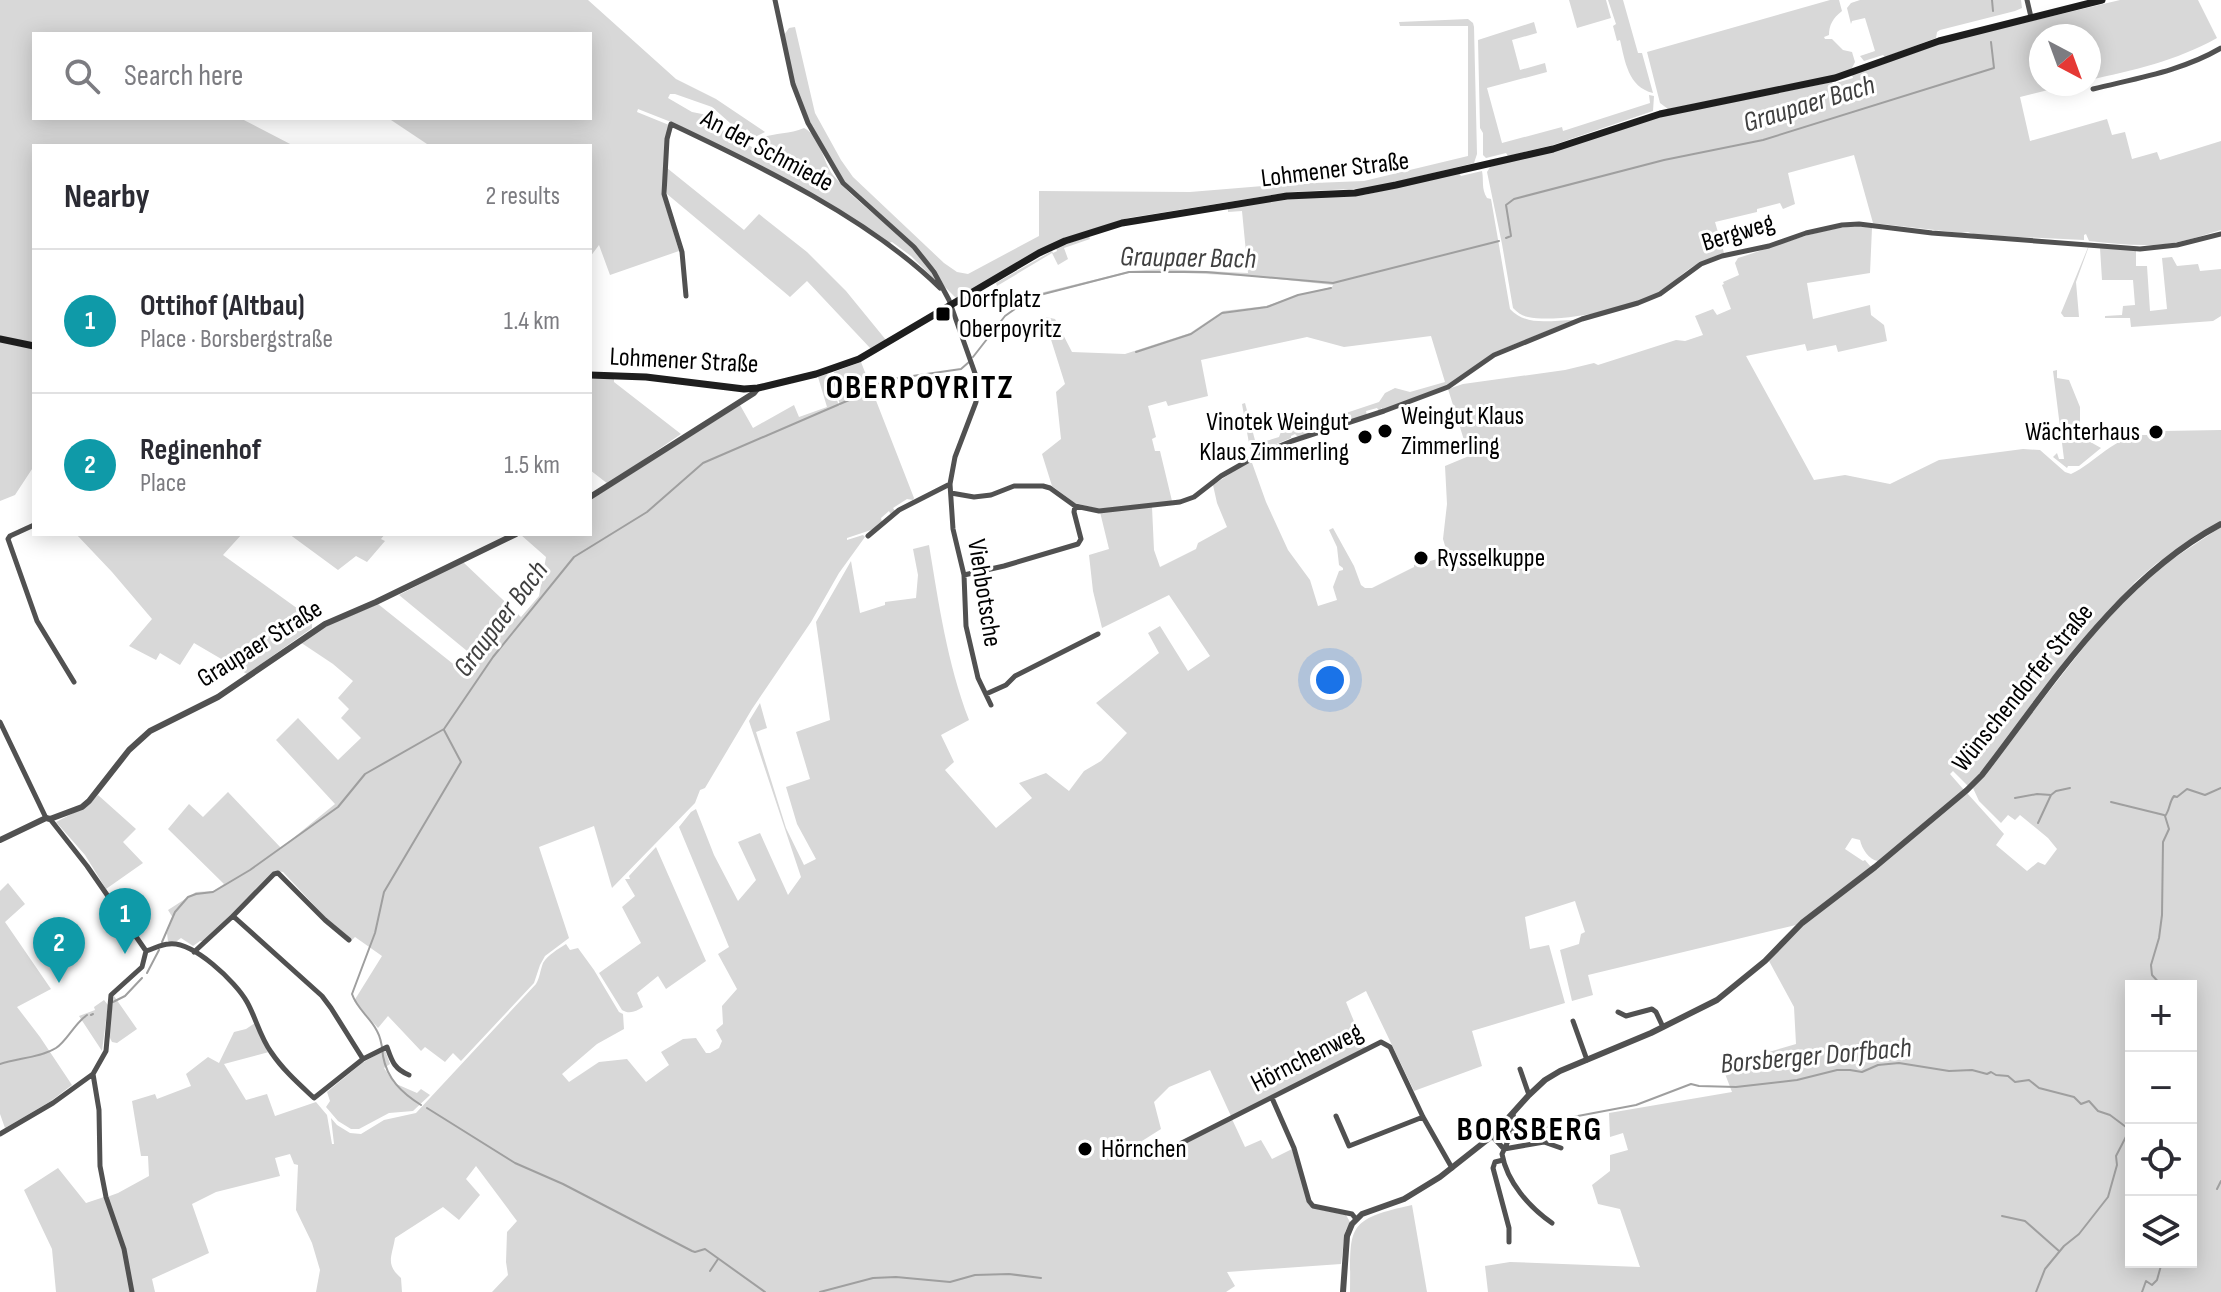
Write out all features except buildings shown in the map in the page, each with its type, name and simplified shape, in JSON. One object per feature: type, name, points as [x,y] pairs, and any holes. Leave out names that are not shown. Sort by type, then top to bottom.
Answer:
[{"type":"main road","name":"Lohmener Straße","points":[[592,375],[646,377],[744,389],[816,374],[859,359],[1057,244],[1133,220],[1287,196],[1355,193],[1384,188],[1553,149],[1660,114],[1835,78],[1939,41],[2102,0]]},
{"type":"main road","points":[[0,339],[32,346]]},
{"type":"street","points":[[775,0],[800,106],[836,173],[926,260],[951,306],[977,379],[976,402],[955,457],[950,484],[899,510],[868,536]]},
{"type":"street","points":[[2027,0],[2031,17]]},
{"type":"street","points":[[2101,87],[2170,70],[2221,48]]},
{"type":"street","name":"An der Schmiede","points":[[686,296],[682,252],[664,194],[667,139],[671,124],[846,217],[904,256],[944,291]]},
{"type":"street","name":"Bergweg","points":[[1075,506],[1099,511],[1180,502],[1194,497],[1221,476],[1258,455],[1448,387],[1494,355],[1582,319],[1660,294],[1701,264],[1806,233],[1859,224],[1932,233],[2140,249],[2177,245],[2221,234]]},
{"type":"street","points":[[592,496],[758,388]]},
{"type":"street","name":"Viehbotsche","points":[[950,484],[953,529],[964,575],[966,626],[978,678],[991,705]]},
{"type":"street","points":[[951,493],[974,497],[991,495],[1014,486],[1050,488],[1075,506],[1081,539],[1078,544],[964,575]]},
{"type":"street","name":"Wünschendorfer Straße","points":[[1356,1219],[1415,1193],[1452,1168],[1492,1136],[1545,1080],[1717,1000],[1820,908],[1875,867],[1967,790],[2115,606],[2159,565],[2221,524]]},
{"type":"street","points":[[32,526],[8,539],[37,621],[74,682]]},
{"type":"street","name":"Graupaer Straße","points":[[0,840],[82,807],[129,750],[150,731],[218,697],[325,624],[512,536]]},
{"type":"street","points":[[986,694],[1098,634]]},
{"type":"street","points":[[0,722],[48,819],[87,866],[146,951],[142,967],[111,995],[106,1051],[93,1074],[53,1103],[0,1134]]},
{"type":"street","points":[[194,952],[278,873],[349,940]]},
{"type":"street","points":[[233,916],[322,996],[363,1059]]},
{"type":"street","points":[[146,951],[174,943],[194,952],[239,989],[271,1052],[314,1098],[363,1059],[387,1047],[392,1063],[409,1075]]},
{"type":"street","points":[[1618,1012],[1629,1016],[1652,1009],[1663,1027]]},
{"type":"street","points":[[1573,1021],[1587,1060]]},
{"type":"street","name":"Hörnchenweg","points":[[1162,1153],[1381,1042],[1390,1047],[1423,1117],[1452,1168]]},
{"type":"street","points":[[1520,1069],[1520,1077],[1529,1095]]},
{"type":"street","points":[[93,1074],[99,1110],[100,1166],[106,1197],[124,1249],[132,1292]]},
{"type":"street","points":[[1272,1098],[1292,1141],[1309,1201],[1313,1206],[1352,1214],[1356,1219],[1347,1236],[1343,1292]]},
{"type":"street","points":[[1513,1114],[1515,1126],[1502,1154],[1503,1160],[1510,1179],[1538,1213],[1552,1223]]},
{"type":"street","points":[[1336,1116],[1349,1146],[1423,1117]]},
{"type":"street","points":[[1492,1136],[1504,1149]]},
{"type":"street","points":[[1504,1149],[1544,1142],[1561,1148]]},
{"type":"street","points":[[1503,1160],[1495,1163],[1493,1168],[1509,1228],[1509,1242]]},
{"type":"shaded area","points":[[0,0],[588,0],[676,79],[716,99],[765,132],[748,137],[750,132],[747,129],[743,133],[738,130],[712,107],[670,94],[668,98],[692,112],[707,115],[740,141],[754,148],[765,149],[766,146],[757,140],[804,128],[810,132],[833,175],[913,248],[939,284],[892,242],[822,201],[671,122],[638,109],[637,112],[669,125],[662,194],[679,251],[610,275],[599,245],[592,254],[592,144],[427,144],[391,120],[592,120],[592,32],[32,32],[32,120],[244,120],[290,144],[32,144],[32,343],[0,336]]},
{"type":"shaded area","points":[[1569,0],[1606,0],[1611,18],[1577,28]]},
{"type":"shaded area","points":[[1608,0],[1623,0],[1653,93],[1638,85],[1629,72],[1620,40],[1617,41],[1613,26],[1616,24]]},
{"type":"shaded area","points":[[1839,0],[1842,11],[1832,22],[1829,35],[1824,37],[1832,39],[1843,50],[1852,52],[1855,62],[1851,70],[1668,109],[1660,103],[1647,52]]},
{"type":"shaded area","points":[[1860,0],[2021,0],[2022,8],[1940,30],[1936,38],[1885,57],[1864,61],[1860,56],[1875,51],[1865,18],[1851,24],[1847,8]]},
{"type":"shaded area","points":[[2120,0],[2198,0],[2217,38],[2170,59],[2101,77],[2101,24],[2029,24],[2029,95],[2020,97],[2030,141],[2107,119],[2112,135],[2125,132],[2132,159],[2157,152],[2160,160],[2221,141],[2221,230],[2178,242],[2145,245],[2089,241],[2086,234],[2084,240],[1976,235],[1873,223],[1854,155],[1788,173],[1795,204],[1783,209],[1780,203],[1715,222],[1724,253],[1694,266],[1654,295],[1599,312],[1559,318],[1526,317],[1513,308],[1487,172],[1490,167],[1660,117],[1833,84],[1948,41]]},
{"type":"shaded area","points":[[1468,19],[1474,27],[1477,154],[1474,163],[1371,188],[1291,192],[1128,218],[1072,236],[956,298],[944,286],[936,270],[844,181],[809,121],[795,84],[784,35],[789,28],[795,27],[815,113],[853,177],[944,263],[957,272],[968,274],[1039,236],[1039,191],[1190,192],[1364,181],[1468,156],[1468,26],[1400,26],[1399,22]]},
{"type":"shaded area","points":[[1534,22],[1537,33],[1512,40],[1520,70],[1545,63],[1547,72],[1487,88],[1502,143],[1562,127],[1563,131],[1650,103],[1649,95],[1654,96],[1653,111],[1553,145],[1486,158],[1480,128],[1478,40]]},
{"type":"shaded area","points":[[667,168],[744,230],[759,214],[807,252],[846,291],[886,340],[871,349],[807,281],[790,297],[667,194]]},
{"type":"shaded area","points":[[1482,171],[1484,191],[1491,199],[1510,309],[1532,320],[1574,320],[1493,353],[1447,386],[1383,410],[1366,411],[1367,415],[1298,437],[1295,434],[1261,450],[1255,444],[1250,449],[1242,404],[1245,403],[1256,444],[1279,437],[1282,429],[1307,426],[1379,402],[1385,393],[1395,388],[1410,392],[1445,382],[1431,336],[1344,347],[1307,337],[1201,360],[1208,396],[1168,406],[1166,401],[1148,406],[1156,437],[1152,439],[1155,451],[1160,451],[1172,501],[1099,509],[1075,503],[1052,486],[1042,454],[1061,439],[1056,392],[1065,384],[1046,317],[1055,319],[1072,352],[1125,354],[1190,333],[1223,311],[1266,306],[1333,285],[1249,276],[1162,272],[1129,273],[1042,295],[1037,300],[1032,293],[1130,271],[1163,269],[1248,273],[1242,211],[1228,212],[1228,208],[1291,198],[1364,195],[1459,173],[1461,176]]},
{"type":"shaded area","points":[[1843,227],[1872,228],[1870,273],[1807,283],[1813,319],[1870,305],[1871,315],[1884,325],[1887,341],[1838,352],[1836,345],[1807,351],[1805,344],[1746,356],[1814,480],[1845,475],[1890,484],[1939,460],[2023,449],[2040,450],[2071,474],[2111,446],[2133,436],[2157,437],[2163,431],[2221,430],[2221,522],[2157,563],[2135,582],[2100,619],[1968,786],[1953,771],[1950,774],[1964,790],[1878,861],[1866,854],[1860,840],[1852,838],[1845,849],[1871,867],[1796,925],[1588,975],[1593,995],[1572,1001],[1560,950],[1579,944],[1581,934],[1585,932],[1575,901],[1525,917],[1530,949],[1549,945],[1565,1003],[1472,1031],[1482,1066],[1414,1091],[1366,991],[1346,1002],[1365,1048],[1231,1117],[1245,1147],[1261,1140],[1272,1159],[1292,1149],[1309,1205],[1346,1215],[1350,1222],[1345,1232],[1341,1264],[1227,1272],[1235,1286],[1226,1292],[492,1292],[508,1275],[507,1232],[517,1221],[476,1166],[466,1179],[480,1195],[459,1220],[443,1207],[395,1238],[391,1264],[401,1278],[402,1292],[316,1292],[320,1270],[312,1243],[296,1210],[298,1165],[294,1164],[290,1154],[275,1158],[280,1176],[216,1192],[192,1204],[209,1253],[152,1279],[155,1292],[133,1292],[126,1255],[107,1197],[149,1176],[148,1156],[141,1156],[132,1101],[155,1094],[157,1099],[191,1086],[186,1074],[208,1057],[219,1063],[234,1032],[255,1023],[269,1052],[224,1064],[246,1100],[267,1094],[275,1116],[316,1102],[327,1115],[332,1144],[331,1118],[350,1133],[361,1134],[384,1120],[416,1113],[536,984],[545,960],[566,944],[570,950],[578,948],[594,970],[623,1014],[624,1029],[597,1044],[562,1074],[569,1082],[599,1062],[627,1059],[646,1082],[669,1065],[661,1052],[683,1039],[696,1038],[706,1053],[719,1048],[722,1041],[716,1030],[723,1024],[722,1006],[737,989],[718,954],[729,947],[679,827],[696,809],[714,855],[738,901],[756,880],[738,842],[760,833],[788,895],[801,877],[749,721],[760,703],[767,728],[756,732],[786,828],[804,865],[816,859],[797,824],[786,787],[810,779],[796,732],[830,720],[816,622],[851,561],[860,613],[885,605],[885,602],[916,598],[918,575],[913,549],[929,545],[949,655],[969,720],[941,735],[954,762],[945,770],[996,828],[1032,798],[1019,783],[1046,773],[1069,791],[1084,771],[1101,761],[1127,733],[1096,703],[1159,653],[1148,633],[1160,626],[1188,671],[1210,656],[1169,595],[1102,628],[1089,555],[1109,549],[1100,512],[1152,507],[1154,550],[1160,567],[1196,549],[1198,543],[1227,527],[1213,485],[1251,460],[1288,550],[1310,580],[1318,606],[1337,600],[1333,587],[1339,571],[1343,570],[1329,530],[1333,528],[1361,585],[1372,588],[1414,567],[1418,557],[1426,557],[1430,561],[1448,556],[1443,539],[1447,504],[1445,466],[1469,456],[1448,389],[1594,363],[1598,365],[1676,340],[1685,341],[1703,335],[1695,316],[1713,309],[1717,315],[1731,309],[1722,285],[1739,275],[1735,263],[1738,258]],"holes":[[[1210,1070],[1231,1116],[1145,1159],[1142,1141],[1161,1129],[1154,1102],[1169,1087]]]},
{"type":"shaded area","points":[[1089,236],[1090,239],[1064,248],[1068,259],[1058,265],[1052,253],[997,286],[996,283],[1052,251],[1057,251],[1056,248]]},
{"type":"shaded area","points":[[2089,245],[2136,250],[2136,266],[2147,266],[2150,311],[2167,309],[2162,258],[2172,257],[2177,266],[2198,264],[2200,271],[2221,269],[2221,316],[2213,321],[2131,327],[2130,318],[2105,318],[2122,315],[2123,306],[2135,305],[2133,280],[2102,280],[2100,248],[2089,246],[2076,282],[2079,317],[2064,317],[2061,313]]},
{"type":"shaded area","points":[[0,342],[32,349],[32,469],[15,495],[0,501]]},
{"type":"shaded area","points":[[861,362],[913,500],[907,499],[893,508],[895,511],[891,515],[889,511],[874,529],[847,538],[865,537],[752,709],[705,788],[700,790],[695,803],[612,888],[594,826],[539,847],[569,938],[545,956],[534,983],[461,1061],[453,1053],[445,1062],[425,1047],[421,1051],[388,1016],[378,1028],[354,1001],[382,956],[355,937],[352,940],[327,919],[283,872],[278,871],[204,941],[193,946],[181,938],[168,942],[167,933],[173,918],[168,910],[196,892],[213,891],[224,884],[168,829],[189,804],[203,817],[228,792],[281,848],[335,804],[276,740],[298,718],[338,760],[361,738],[341,718],[349,709],[338,698],[353,681],[300,642],[329,625],[378,604],[467,675],[478,660],[399,595],[463,562],[521,617],[539,596],[546,557],[522,536],[592,536],[592,499],[740,405],[753,428],[794,405],[799,417],[827,407],[818,377],[827,374],[839,406],[834,372]]},
{"type":"shaded area","points":[[2057,370],[2057,378],[2069,380],[2080,407],[2080,436],[2101,448],[2079,466],[2067,468],[2053,457],[2057,453],[2059,459],[2064,459],[2053,371]]},
{"type":"shaded area","points":[[592,377],[614,378],[614,382],[681,434],[608,484],[592,472]]},
{"type":"shaded area","points":[[2221,527],[2221,1292],[1488,1292],[1485,1266],[1510,1262],[1640,1267],[1620,1209],[1598,1204],[1592,1185],[1610,1171],[1610,1155],[1628,1150],[1623,1133],[1610,1137],[1609,1113],[1732,1092],[1722,1066],[1796,1044],[1794,1007],[1769,961],[1791,935],[1967,793],[2004,834],[1996,845],[2027,871],[2038,862],[2045,865],[2057,849],[2048,838],[2020,815],[2015,820],[2008,815],[2001,823],[1979,801],[1973,788],[2102,624],[2159,568]]},
{"type":"shaded area","points":[[78,536],[240,536],[223,555],[312,619],[312,628],[247,674],[194,643],[180,665],[160,653],[156,660],[129,646],[152,619]]},
{"type":"shaded area","points":[[292,536],[383,536],[381,539],[385,541],[367,562],[356,556],[338,570]]},
{"type":"shaded area","points":[[98,795],[136,829],[123,842],[143,863],[106,889],[85,855],[56,822],[87,806]]},
{"type":"shaded area","points":[[656,847],[706,961],[666,989],[658,976],[637,993],[643,1007],[628,1012],[622,1010],[599,973],[641,943],[622,907],[635,896],[625,879],[630,879],[629,876]]},
{"type":"shaded area","points":[[8,883],[25,904],[5,922],[51,989],[17,1007],[72,1085],[5,1128],[0,1114],[0,891]]},
{"type":"shaded area","points":[[114,996],[137,1029],[117,1043],[112,1042],[108,1034]]},
{"type":"shaded area","points":[[104,1000],[108,1005],[102,1051],[79,1016],[95,1010],[94,1007]]},
{"type":"shaded area","points":[[385,1050],[390,1064],[384,1068],[394,1083],[417,1093],[421,1089],[430,1095],[413,1111],[389,1113],[359,1129],[351,1129],[338,1121],[326,1107],[330,1101],[327,1092],[362,1063]]},
{"type":"shaded area","points":[[58,1168],[86,1203],[104,1197],[123,1250],[130,1292],[56,1292],[52,1249],[24,1190]]},
{"type":"shaded area","points":[[1412,1205],[1427,1292],[1350,1292],[1352,1240],[1356,1230],[1374,1216]]},
{"type":"waterway","name":"Graupaer Bach","points":[[1992,0],[1993,11]]},
{"type":"waterway","name":"Graupaer Bach","points":[[1506,238],[1511,236],[1506,205],[1514,199],[1664,160],[1763,140],[1994,68],[1991,42]]},
{"type":"waterway","name":"Graupaer Bach","points":[[973,357],[1005,316],[1024,299],[1129,272],[1206,272],[1333,283],[1499,241]]},
{"type":"waterway","points":[[1136,352],[1191,334],[1222,313],[1267,307],[1298,295],[1331,288]]},
{"type":"waterway","name":"Graupaer Bach","points":[[162,942],[175,912],[188,897],[213,892],[250,870],[338,807],[365,774],[444,729],[493,657],[574,557],[647,512],[703,463],[856,397],[885,380],[961,369],[969,362]]},
{"type":"waterway","points":[[421,1105],[392,1078],[385,1064],[379,1034],[352,994],[375,933],[384,892],[461,762],[444,730]]},
{"type":"waterway","points":[[2015,798],[2051,795],[2070,788]]},
{"type":"waterway","points":[[2157,980],[2152,975],[2151,965],[2162,915],[2163,842],[2169,829],[2165,816],[2174,796],[2187,789],[2205,795],[2221,788]]},
{"type":"waterway","points":[[2038,823],[2051,795]]},
{"type":"waterway","points":[[2111,802],[2164,815]]},
{"type":"waterway","name":"Graupaer Bach","points":[[147,973],[159,950]]},
{"type":"waterway","name":"Graupaer Bach","points":[[113,1002],[125,996],[142,978]]},
{"type":"waterway","name":"Graupaer Bach","points":[[0,1064],[56,1048],[87,1015]]},
{"type":"waterway","name":"Borsberger Dorfbach","points":[[1542,1128],[1562,1119],[1636,1105],[1691,1084],[1736,1087],[1797,1080],[1837,1070],[1862,1072],[1878,1065],[1899,1063],[1949,1071],[1991,1072],[2008,1076],[2015,1082],[2029,1080],[2039,1088],[2074,1097],[2081,1104],[2089,1101],[2098,1111],[2110,1115],[2125,1126]]},
{"type":"waterway","points":[[427,1108],[515,1163],[563,1184],[692,1251],[705,1249],[765,1292]]},
{"type":"waterway","points":[[2036,1292],[2045,1269],[2079,1234],[2108,1197],[2117,1165],[2116,1156],[2125,1139]]},
{"type":"waterway","points":[[2217,1189],[2221,1181]]},
{"type":"waterway","points":[[2002,1216],[2025,1221],[2059,1251]]},
{"type":"waterway","points":[[710,1271],[718,1259]]},
{"type":"waterway","points":[[2142,1292],[2146,1281],[2152,1285],[2157,1280],[2160,1268]]},
{"type":"waterway","points":[[820,1292],[873,1278],[950,1282],[975,1275],[1009,1274],[1041,1278]]},
{"type":"place","name":"Dorfplatz Oberpoyritz","points":[[943,314]]},
{"type":"place","name":"Weingut Klaus Zimmerling","points":[[1385,431]]},
{"type":"place","name":"Wächterhaus","points":[[2156,432]]},
{"type":"place","name":"Vinotek Weingut Klaus Zimmerling","points":[[1365,437]]},
{"type":"place","name":"Rysselkuppe","points":[[1421,558]]},
{"type":"place","name":"Ottihof (Altbau)","points":[[125,954]]},
{"type":"place","name":"Reginenhof","points":[[59,983]]},
{"type":"place","name":"Hörnchen","points":[[1085,1149]]},
{"type":"district","name":"OBERPOYRITZ","points":[[920,387]]},
{"type":"district","name":"BORSBERG","points":[[1530,1129]]}]
